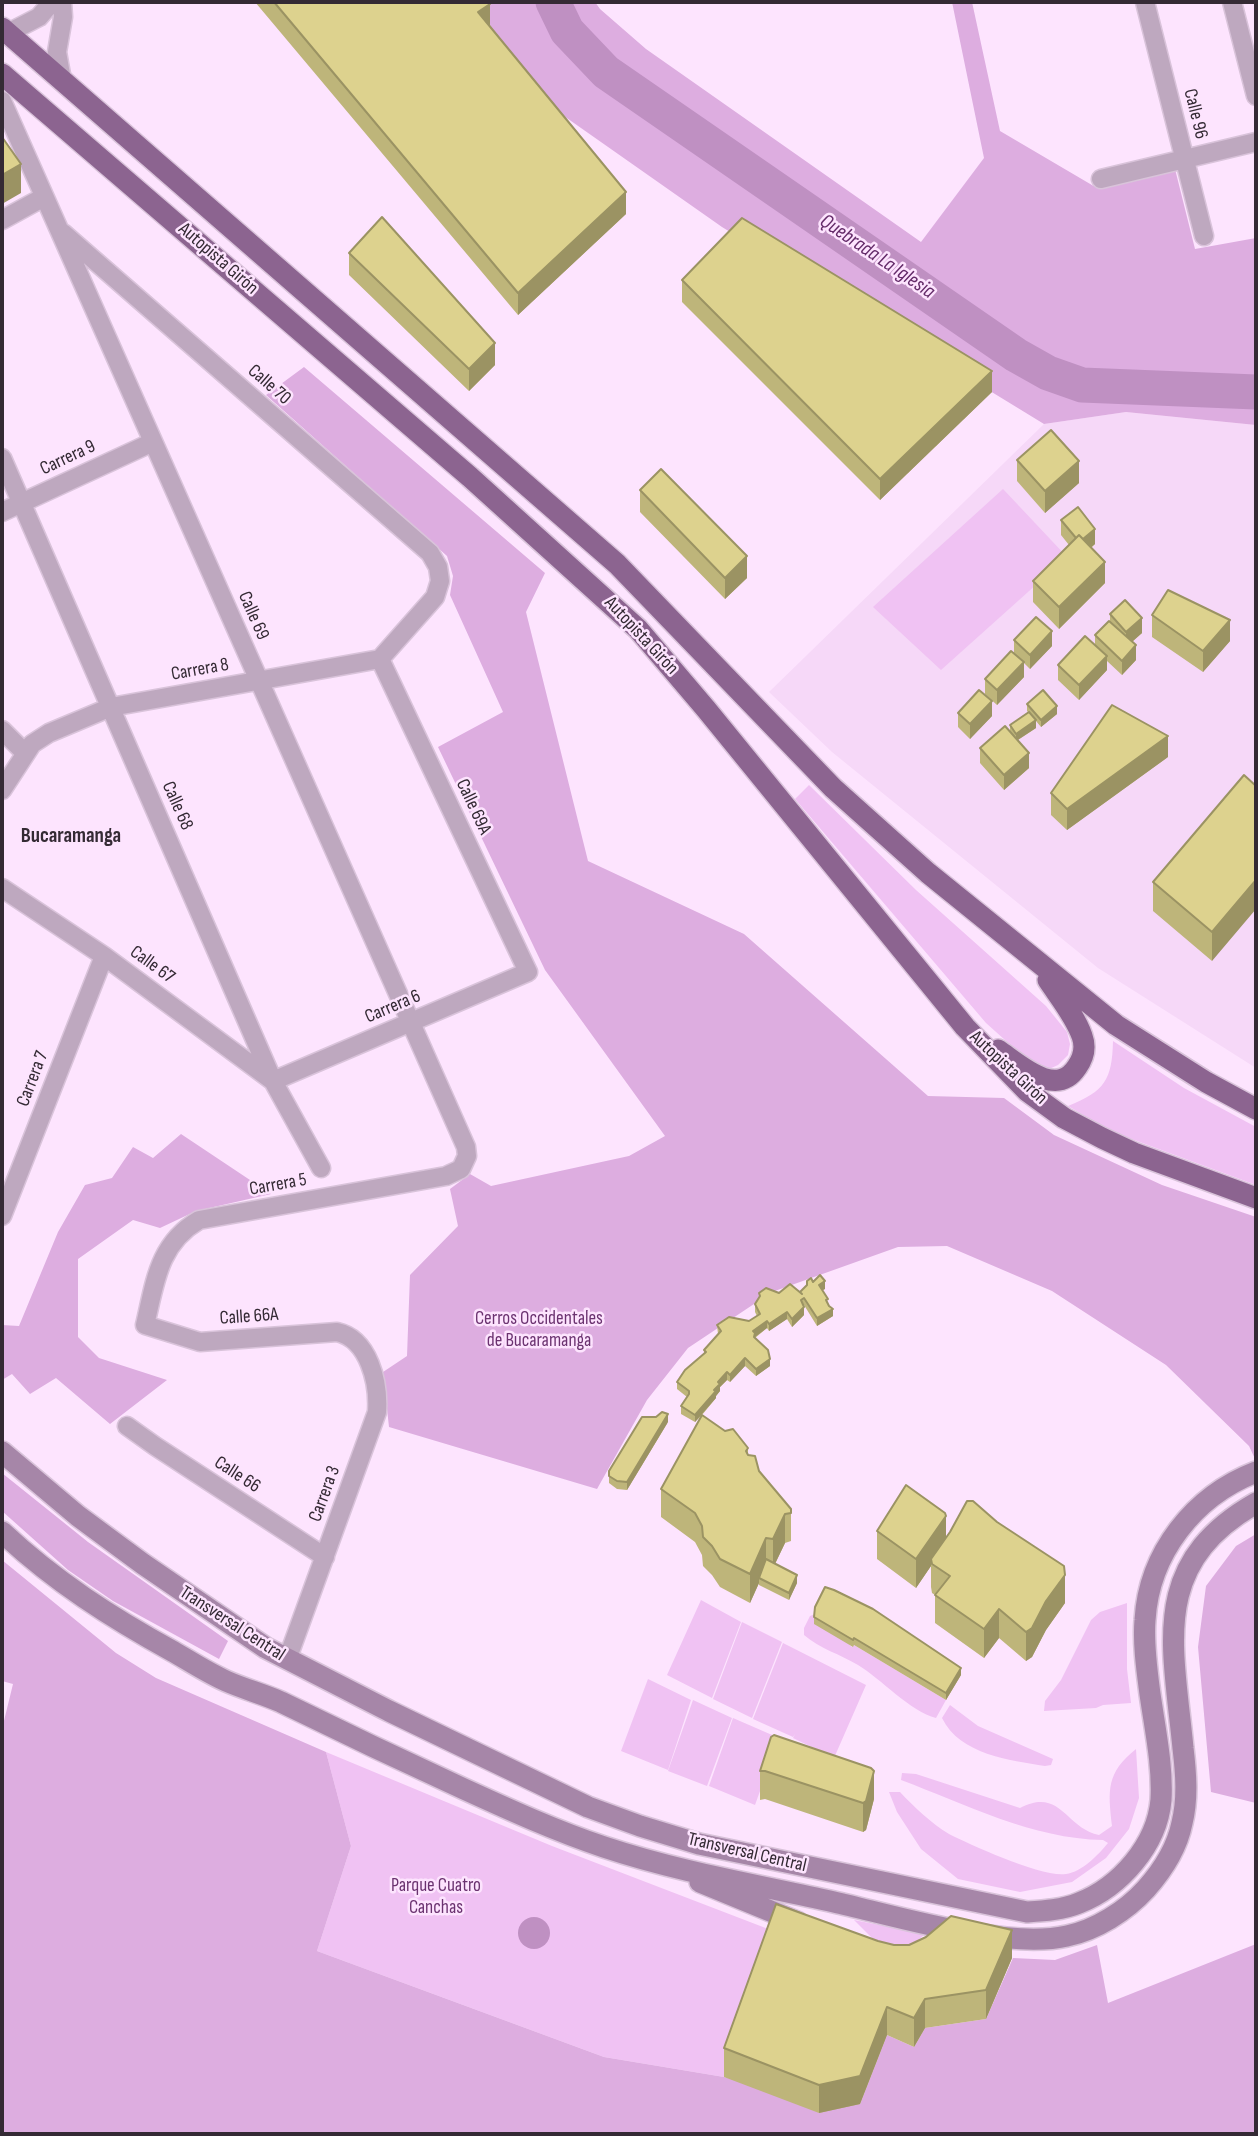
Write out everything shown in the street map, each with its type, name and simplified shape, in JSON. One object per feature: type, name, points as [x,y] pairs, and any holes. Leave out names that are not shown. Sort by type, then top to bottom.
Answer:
[{"type":"highway","name":"Autopista Girón","points":[[5,30],[617,564],[833,788],[928,873],[1116,1025],[1206,1082],[1256,1109]]},
{"type":"highway","name":"Autopista Girón","points":[[2,74],[470,477],[630,621],[665,659],[965,1027],[1027,1091],[1064,1118],[1134,1153],[1256,1198]]},
{"type":"highway","points":[[965,1027],[1035,1075],[1058,1081],[1073,1073],[1084,1053],[1082,1035],[1037,962]]},
{"type":"main road","name":"Transversal Central","points":[[2,1452],[78,1516],[244,1635],[287,1660],[588,1807],[699,1844],[1027,1912],[1052,1910],[1078,1903],[1118,1879],[1148,1842],[1158,1815],[1161,1782],[1150,1692],[1145,1620],[1158,1564],[1182,1523],[1199,1506],[1218,1491],[1256,1472]]},
{"type":"main road","name":"Transversal Central","points":[[2,1532],[50,1574],[85,1599],[138,1633],[226,1681],[266,1695],[550,1828],[643,1859],[944,1927],[1004,1937],[1051,1939],[1084,1930],[1119,1912],[1134,1901],[1159,1872],[1174,1849],[1185,1810],[1186,1773],[1173,1614],[1181,1584],[1195,1557],[1211,1535],[1234,1516],[1256,1503]]},
{"type":"main road","points":[[1150,1692],[1178,1690]]},
{"type":"main road","points":[[643,1859],[818,1930]]},
{"type":"main road","points":[[930,1946],[944,1927],[950,1898]]},
{"type":"street","points":[[5,30],[39,17],[52,2]]},
{"type":"street","points":[[62,2],[63,17],[57,52],[62,79]]},
{"type":"street","name":"Calle 96","points":[[1146,2],[1204,236]]},
{"type":"street","points":[[1233,2],[1256,96]]},
{"type":"street","name":"Calle 69","points":[[2,101],[466,1147]]},
{"type":"street","points":[[1101,178],[1256,142]]},
{"type":"street","points":[[2,219],[44,197]]},
{"type":"street","name":"Calle 70","points":[[58,229],[430,553],[438,567],[440,581],[435,597],[380,659]]},
{"type":"street","name":"Carrera 9","points":[[2,512],[153,442]]},
{"type":"street","name":"Calle 68","points":[[2,458],[273,1081],[321,1168]]},
{"type":"street","name":"Carrera 8","points":[[2,790],[32,744],[49,733],[111,707],[380,659]]},
{"type":"street","name":"Calle 69A","points":[[380,659],[528,972]]},
{"type":"street","points":[[2,730],[25,753]]},
{"type":"street","name":"Calle 67","points":[[2,888],[104,956],[273,1081]]},
{"type":"street","name":"Carrera 7","points":[[2,1213],[104,956]]},
{"type":"street","name":"Carrera 6","points":[[273,1081],[528,972]]},
{"type":"street","name":"Carrera 5","points":[[145,1325],[159,1267],[170,1245],[184,1229],[199,1220],[446,1176],[461,1169],[467,1156],[466,1147]]},
{"type":"street","name":"Calle 66A","points":[[145,1325],[200,1342],[337,1332],[347,1334],[357,1341]]},
{"type":"street","name":"Carrera 3","points":[[287,1660],[377,1412],[378,1398],[372,1373],[357,1341]]},
{"type":"street","name":"Calle 66","points":[[127,1426],[325,1557]]},
{"type":"shaded area","points":[[1126,412],[1256,425],[1256,1068],[1098,968],[832,752],[769,692],[1044,424]]},
{"type":"shaded area","points":[[534,1917],[545,1922],[550,1933],[545,1944],[534,1949],[523,1944],[518,1933],[523,1922]]},
{"type":"green space","points":[[482,2],[595,2],[646,49],[921,242],[984,158],[952,2],[972,2],[1000,131],[1097,188],[1175,169],[1195,249],[1256,238],[1256,425],[1126,412],[1044,424],[722,227],[534,95],[492,33]]},
{"type":"green space","name":"Cerros Occidentales de Bucaramanga","points":[[304,367],[545,573],[526,612],[588,861],[744,934],[928,1096],[1004,1098],[1054,1135],[1162,1185],[1256,1217],[1256,1461],[1249,1446],[1166,1365],[1052,1291],[947,1246],[898,1247],[772,1292],[688,1348],[647,1400],[597,1489],[389,1427],[383,1372],[407,1356],[410,1275],[458,1226],[450,1189],[470,1174],[491,1186],[629,1156],[665,1136],[545,970],[438,747],[503,712],[450,595],[453,576],[447,556],[266,395]]},
{"type":"green space","points":[[1003,489],[1067,557],[941,670],[873,607]]},
{"type":"green space","points":[[809,785],[916,890],[1046,1006],[1067,1032],[1070,1044],[1068,1055],[1058,1065],[1047,1070],[1034,1066],[986,1023],[795,799]]},
{"type":"green space","points":[[1113,1041],[1184,1088],[1256,1127],[1256,1185],[1110,1131],[1068,1106],[1090,1095],[1104,1082],[1111,1066]]},
{"type":"green space","points":[[181,1134],[271,1194],[196,1211],[160,1228],[133,1220],[78,1259],[78,1337],[99,1358],[167,1380],[110,1424],[56,1378],[30,1394],[12,1374],[2,1380],[2,1325],[19,1326],[58,1232],[85,1185],[112,1178],[133,1147],[153,1158]]},
{"type":"green space","points":[[2,1473],[88,1542],[228,1641],[219,1659],[113,1601],[68,1570],[2,1511]]},
{"type":"green space","points":[[1256,1534],[1256,1803],[1211,1792],[1198,1647],[1206,1586],[1236,1546]]},
{"type":"green space","points":[[2,1560],[116,1653],[156,1678],[326,1752],[351,1846],[317,1951],[604,2057],[860,2104],[887,2035],[914,2047],[925,2028],[986,2019],[1013,1958],[1055,1960],[1097,1945],[1108,2003],[1256,1944],[1256,2134],[2,2134],[2,1729],[13,1684],[2,1681]]},
{"type":"green space","points":[[701,1600],[741,1622],[712,1698],[667,1675]]},
{"type":"green space","points":[[1127,1603],[1127,1669],[1131,1703],[1044,1711],[1045,1701],[1061,1680],[1091,1620],[1100,1612]]},
{"type":"green space","points":[[815,1614],[852,1647],[854,1645],[946,1700],[936,1718],[916,1709],[858,1665],[804,1635],[804,1628],[810,1616]]},
{"type":"green space","points":[[742,1622],[782,1642],[752,1718],[713,1699]]},
{"type":"green space","points":[[783,1643],[866,1685],[834,1758],[793,1738],[795,1734],[793,1737],[753,1719]]},
{"type":"green space","points":[[648,1679],[691,1700],[668,1770],[621,1751]]},
{"type":"green space","points":[[693,1700],[732,1718],[707,1786],[668,1771]]},
{"type":"green space","points":[[950,1705],[978,1726],[1053,1759],[1051,1765],[1002,1758],[973,1748],[950,1730],[942,1718]]},
{"type":"green space","points":[[733,1718],[779,1738],[755,1805],[709,1786]]},
{"type":"green space","points":[[1136,1749],[1139,1798],[1129,1829],[1106,1858],[1072,1882],[1020,1892],[958,1879],[921,1849],[897,1812],[889,1792],[900,1792],[929,1820],[949,1834],[990,1853],[1041,1871],[1072,1873],[1095,1858],[1108,1843],[1103,1840],[1051,1834],[1000,1819],[901,1780],[902,1773],[916,1774],[1020,1808],[1045,1802],[1054,1805],[1078,1825],[1099,1835],[1112,1826],[1110,1792],[1114,1774]]},
{"type":"green space","name":"Parque Cuatro Canchas","points":[[326,1752],[552,1846],[776,1932],[724,2077],[604,2057],[317,1951],[351,1846]]},
{"type":"green space","points":[[854,1920],[925,1934],[912,1946],[879,1945]]},
{"type":"building","points":[[274,2],[489,2],[490,4],[478,12],[626,192],[518,293]]},
{"type":"building","points":[[2,137],[21,164],[2,175]]},
{"type":"building","points":[[382,217],[495,343],[469,369],[349,253]]},
{"type":"building","points":[[742,218],[992,371],[880,479],[682,280]]},
{"type":"building","points":[[1051,430],[1079,461],[1045,491],[1017,460]]},
{"type":"building","points":[[661,469],[747,556],[725,578],[640,490]]},
{"type":"building","points":[[1078,507],[1095,529],[1083,539],[1079,535],[1076,538],[1061,520]]},
{"type":"building","points":[[1079,535],[1105,562],[1059,607],[1033,581]]},
{"type":"building","points":[[1168,590],[1230,620],[1203,651],[1152,615]]},
{"type":"building","points":[[1125,600],[1142,618],[1126,632],[1110,614]]},
{"type":"building","points":[[1036,617],[1052,631],[1030,655],[1014,640]]},
{"type":"building","points":[[1109,621],[1136,645],[1122,661],[1095,635]]},
{"type":"building","points":[[1085,636],[1107,656],[1079,685],[1058,665]]},
{"type":"building","points":[[1011,651],[1024,662],[997,690],[985,679]]},
{"type":"building","points":[[979,690],[992,701],[970,724],[958,713]]},
{"type":"building","points":[[1043,690],[1057,706],[1041,720],[1027,704]]},
{"type":"building","points":[[1112,705],[1168,736],[1067,809],[1051,793]]},
{"type":"building","points":[[1029,712],[1036,720],[1016,734],[1010,725]]},
{"type":"building","points":[[1005,726],[1029,753],[1004,775],[980,748]]},
{"type":"building","points":[[1244,775],[1256,786],[1256,880],[1212,932],[1153,882]]},
{"type":"building","points":[[820,1275],[825,1281],[819,1285],[833,1309],[817,1318],[804,1298],[801,1300],[804,1307],[792,1319],[787,1312],[769,1324],[767,1321],[753,1331],[754,1337],[768,1350],[770,1359],[756,1369],[745,1358],[730,1375],[727,1372],[718,1382],[720,1384],[714,1390],[716,1391],[695,1415],[681,1406],[689,1391],[677,1382],[685,1370],[706,1352],[704,1350],[721,1331],[717,1325],[729,1317],[749,1321],[760,1314],[755,1304],[759,1293],[766,1288],[779,1293],[790,1284],[802,1294],[800,1292],[807,1285],[807,1281],[811,1278],[813,1282]]},
{"type":"building","points":[[662,1412],[668,1414],[627,1482],[617,1481],[609,1476],[609,1471],[642,1417],[656,1417]]},
{"type":"building","points":[[702,1415],[725,1431],[733,1429],[748,1448],[748,1455],[755,1456],[759,1471],[791,1509],[791,1513],[785,1514],[773,1539],[766,1538],[750,1574],[720,1559],[703,1537],[702,1526],[695,1513],[661,1489]]},
{"type":"building","points":[[906,1485],[946,1516],[916,1559],[877,1531]]},
{"type":"building","points":[[967,1501],[973,1501],[997,1522],[1064,1566],[1065,1575],[1046,1601],[1032,1628],[1026,1632],[999,1609],[984,1629],[935,1595],[950,1576],[932,1564],[931,1559]]},
{"type":"building","points":[[766,1559],[797,1575],[789,1593],[759,1578]]},
{"type":"building","points":[[825,1587],[873,1609],[961,1668],[946,1693],[814,1617],[815,1607]]},
{"type":"building","points":[[774,1735],[871,1768],[874,1771],[866,1801],[863,1803],[760,1771]]},
{"type":"building","points":[[776,1904],[894,1945],[909,1945],[926,1937],[951,1916],[1012,1930],[986,1990],[925,1999],[914,2018],[887,2007],[860,2076],[819,2085],[724,2048]]},
{"type":"waterway","name":"Quebrada La Iglesia","points":[[553,2],[567,31],[606,72],[1016,355],[1048,373],[1082,385],[1256,392]]},
{"type":"district","name":"Bucaramanga","points":[[71,837]]}]
